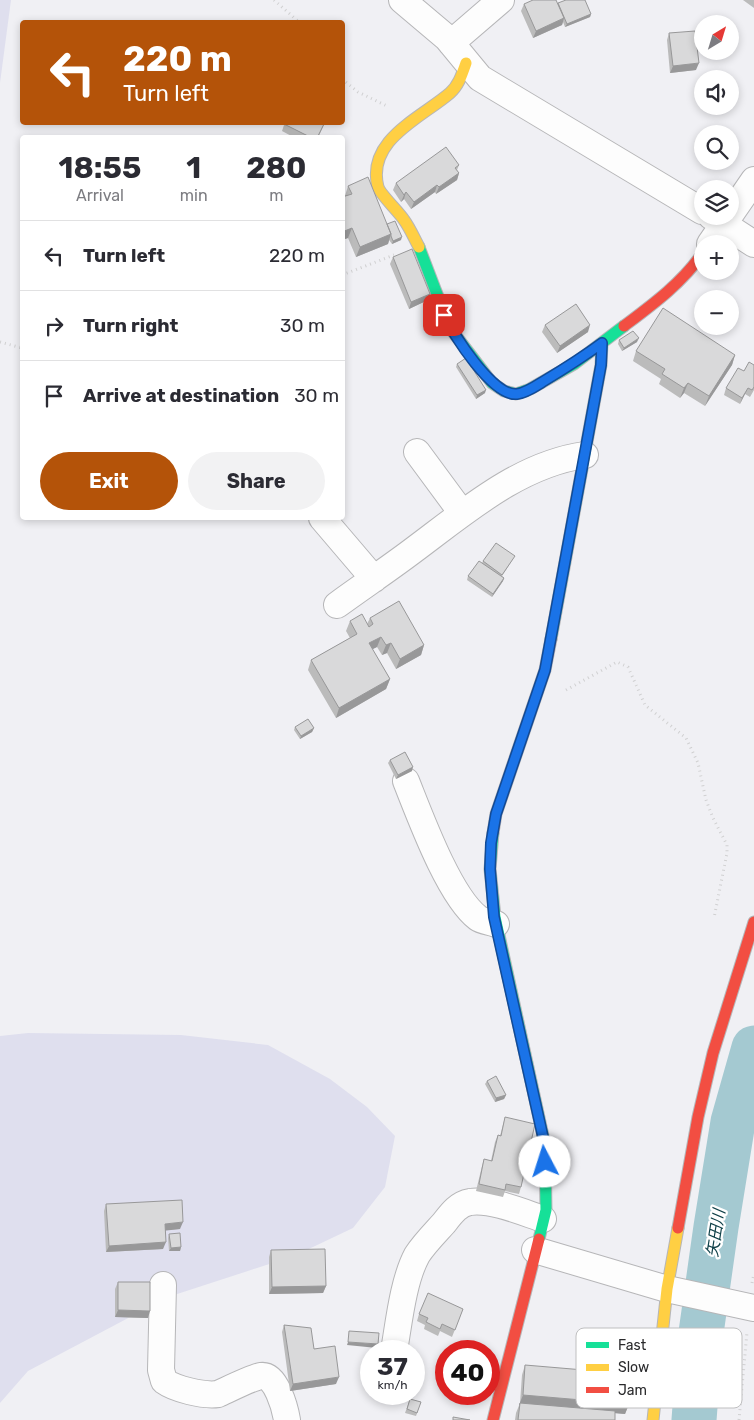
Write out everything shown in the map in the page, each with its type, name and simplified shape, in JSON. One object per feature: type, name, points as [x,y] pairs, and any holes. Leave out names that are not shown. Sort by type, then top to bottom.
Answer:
[{"type":"street","points":[[402,0],[459,53],[480,78],[694,206]]},
{"type":"street","points":[[501,0],[459,53],[461,78],[451,92],[408,124],[386,145],[378,160],[376,175],[379,190],[405,221],[418,246],[450,328],[492,382],[504,391],[516,394],[530,389],[574,364],[658,300],[694,266]]},
{"type":"street","points":[[754,180],[716,228],[754,244]]},
{"type":"street","points":[[493,1420],[546,1210],[545,1146],[496,924],[490,869],[491,843],[496,814],[547,661],[601,365],[602,343]]},
{"type":"street","points":[[417,452],[462,513]]},
{"type":"street","points":[[337,605],[462,513],[515,480],[546,464],[585,455]]},
{"type":"street","points":[[324,520],[374,579]]},
{"type":"street","points":[[406,781],[453,888],[466,906],[479,919],[496,924]]},
{"type":"street","points":[[663,1328],[667,1289],[698,1117],[713,1053],[754,922]]},
{"type":"street","points":[[396,1340],[401,1310],[412,1268],[418,1254],[462,1204],[471,1202],[503,1205],[543,1219]]},
{"type":"street","points":[[536,1250],[667,1289],[751,1307]]},
{"type":"street","points":[[163,1285],[161,1370],[164,1381],[171,1386],[210,1395],[218,1394],[261,1376],[269,1378],[274,1382],[287,1420]]},
{"type":"path","points":[[274,0],[297,20]]},
{"type":"path","points":[[345,81],[358,92],[398,113],[408,124]]},
{"type":"path","points":[[345,275],[418,246]]},
{"type":"path","points":[[0,342],[20,347]]},
{"type":"path","points":[[536,695],[560,693],[617,662],[628,668],[645,705],[686,738],[698,762],[706,800],[726,845],[727,853],[714,918]]},
{"type":"path","points":[[742,1392],[751,1307]]},
{"type":"shaded area","points":[[0,0],[11,0],[0,83]]},
{"type":"shaded area","points":[[28,1033],[181,1035],[268,1045],[330,1079],[367,1107],[395,1136],[385,1187],[353,1228],[294,1256],[168,1297],[28,1371],[0,1403],[0,1036]]},
{"type":"building","points":[[533,0],[556,0],[564,18],[536,31],[524,4]]},
{"type":"building","points":[[566,0],[585,0],[591,14],[567,24],[558,3]]},
{"type":"building","points":[[694,31],[694,60],[699,60],[699,63],[673,66],[669,33]]},
{"type":"building","points":[[286,125],[324,125],[318,135],[306,135]]},
{"type":"building","points":[[446,147],[459,165],[455,168],[459,173],[439,187],[437,185],[414,202],[406,192],[404,195],[396,183]]},
{"type":"building","points":[[368,177],[391,234],[360,247],[352,228],[345,231],[345,196],[352,194],[348,186]]},
{"type":"building","points":[[395,221],[402,237],[393,241],[387,224]]},
{"type":"building","points":[[412,249],[430,294],[411,302],[393,257]]},
{"type":"building","points":[[576,304],[590,325],[560,346],[545,325]]},
{"type":"building","points":[[663,308],[694,328],[694,335],[704,335],[735,355],[709,396],[688,383],[684,388],[662,374],[665,369],[636,351]]},
{"type":"building","points":[[633,331],[639,338],[624,348],[619,340]]},
{"type":"building","points":[[466,358],[486,390],[477,395],[457,364]]},
{"type":"building","points":[[749,362],[754,365],[754,387],[752,390],[748,388],[742,398],[726,388],[738,368],[744,371]]},
{"type":"building","points":[[496,543],[515,556],[502,575],[483,561]]},
{"type":"building","points":[[479,561],[504,578],[493,594],[468,576]]},
{"type":"building","points":[[399,601],[424,645],[400,659],[391,643],[386,645],[381,637],[369,643],[390,679],[339,708],[311,660],[357,634],[350,621],[362,614],[369,627],[373,624],[370,618]]},
{"type":"building","points":[[308,719],[314,728],[301,736],[295,727]]},
{"type":"building","points":[[405,752],[413,767],[398,775],[390,760]]},
{"type":"building","points":[[496,1076],[506,1095],[496,1098],[487,1081]]},
{"type":"building","points":[[505,1117],[535,1124],[521,1187],[506,1184],[505,1190],[479,1184],[484,1159],[492,1161],[498,1135],[501,1136]]},
{"type":"building","points":[[182,1200],[183,1222],[165,1224],[166,1242],[109,1246],[106,1204]]},
{"type":"building","points":[[180,1233],[181,1247],[171,1248],[169,1234]]},
{"type":"building","points":[[325,1249],[326,1286],[272,1287],[271,1250]]},
{"type":"building","points":[[118,1282],[150,1282],[150,1311],[118,1310]]},
{"type":"building","points":[[428,1293],[463,1309],[455,1330],[442,1324],[440,1329],[426,1322],[428,1318],[419,1314]]},
{"type":"building","points":[[284,1325],[311,1328],[314,1349],[335,1346],[339,1377],[293,1384]]},
{"type":"building","points":[[349,1331],[379,1333],[378,1340],[360,1340],[360,1343],[348,1342]]},
{"type":"building","points":[[525,1365],[576,1369],[576,1400],[523,1395]]},
{"type":"building","points":[[520,1403],[615,1411],[615,1420],[518,1420]]},
{"type":"building","points":[[408,1405],[420,1405],[417,1413],[407,1409]]},
{"type":"building","points":[[453,1417],[470,1420],[453,1420]]},
{"type":"waterway","name":"矢田川","points":[[702,1328],[733,1122],[754,1048]]},
{"type":"waterway","name":"矢田川","points":[[694,1420],[695,1408]]},
{"type":"traffic: fast","points":[[419,247],[450,328],[492,383],[504,391],[516,394],[530,389],[574,364],[624,326]]},
{"type":"traffic: fast","points":[[551,639],[601,365],[602,343]]},
{"type":"traffic: fast","points":[[493,833],[490,869],[495,917],[545,1145],[546,1210],[539,1239]]},
{"type":"traffic: slow","points":[[419,247],[402,217],[378,187],[376,170],[380,156],[388,143],[411,121],[453,90],[460,79],[466,63]]},
{"type":"traffic: slow","points":[[663,1328],[667,1289],[678,1228]]},
{"type":"traffic: slow","points":[[653,1420],[654,1408]]},
{"type":"traffic: jam","points":[[624,326],[656,302],[694,265]]},
{"type":"traffic: jam","points":[[493,833],[496,814],[545,670],[551,639]]},
{"type":"traffic: jam","points":[[678,1228],[698,1117],[713,1053],[754,922]]},
{"type":"traffic: jam","points":[[493,1420],[539,1239]]},
{"type":"route","points":[[444,315],[450,328],[492,382],[504,391],[516,394],[530,389],[574,364],[602,343],[601,365],[545,670],[504,788],[496,814],[491,843],[490,869],[494,917],[545,1146],[545,1162]]}]
